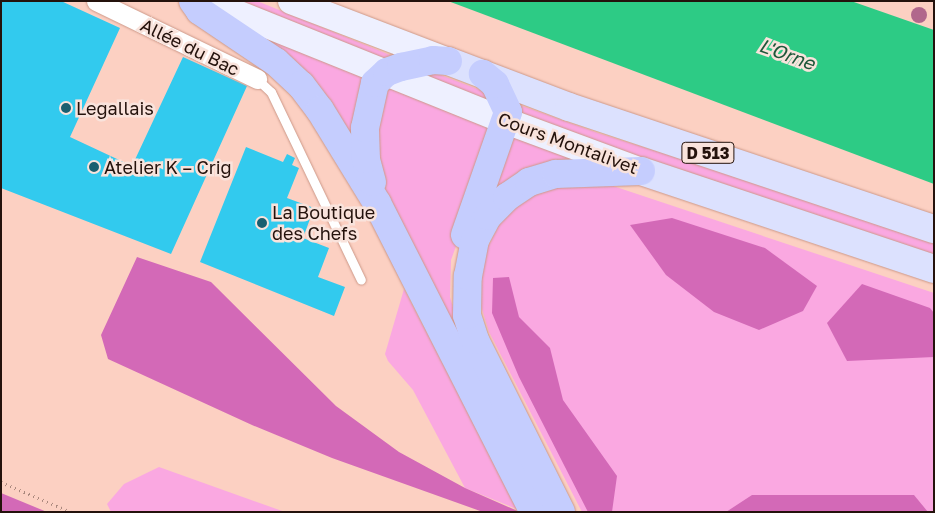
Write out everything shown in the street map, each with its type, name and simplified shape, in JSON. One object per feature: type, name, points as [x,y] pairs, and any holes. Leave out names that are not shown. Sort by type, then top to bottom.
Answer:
[{"type":"highway","points":[[193,1],[200,10],[276,62],[301,85],[334,132],[377,203],[534,512]]},
{"type":"highway","points":[[377,203],[366,159],[365,128],[375,83],[387,72],[418,62],[448,61]]},
{"type":"highway","points":[[483,74],[503,96],[508,112],[458,256],[456,295],[467,314],[475,340],[561,512]]},
{"type":"highway","points":[[467,314],[468,276],[475,240],[488,216],[507,197],[529,182],[556,174],[641,171]]},
{"type":"main road","name":"Cours Montalivet","points":[[207,1],[506,121],[641,171],[934,269]]},
{"type":"main road","name":"Cours Montalivet","points":[[291,1],[569,107],[934,229]]},
{"type":"street","name":"Allée du Bac","points":[[96,1],[257,79]]},
{"type":"lane","points":[[257,79],[271,92],[362,280]]},
{"type":"path","points":[[1,482],[71,512]]},
{"type":"shaded area","points":[[230,1],[257,1],[400,59],[390,64]]},
{"type":"shaded area","points":[[232,24],[364,75],[364,171]]},
{"type":"shaded area","points":[[417,66],[488,93],[490,102],[407,71]]},
{"type":"shaded area","points":[[383,84],[498,131],[451,260],[450,297],[466,351],[380,182],[375,160]]},
{"type":"shaded area","points":[[514,103],[598,133],[934,238],[934,257],[659,165],[517,111]]},
{"type":"shaded area","points":[[508,134],[596,164],[566,165],[473,226]]},
{"type":"shaded area","points":[[598,181],[934,293],[934,512],[582,512],[489,332],[480,303],[480,279],[484,255],[504,215],[534,191]]},
{"type":"shaded area","points":[[672,218],[765,248],[817,286],[803,311],[759,330],[714,312],[666,275],[630,225]]},
{"type":"shaded area","points":[[137,257],[211,282],[336,406],[399,452],[465,488],[520,512],[483,512],[332,458],[252,425],[108,359],[101,335]]},
{"type":"shaded area","points":[[509,277],[519,317],[550,348],[563,400],[617,476],[612,512],[588,512],[519,377],[492,313],[493,278]]},
{"type":"shaded area","points":[[862,284],[930,308],[934,313],[934,357],[847,361],[827,323]]},
{"type":"shaded area","points":[[404,289],[519,510],[465,488],[413,390],[388,361],[385,354]]},
{"type":"shaded area","points":[[159,467],[285,512],[111,512],[107,504],[124,484]]},
{"type":"shaded area","points":[[1,493],[47,512],[1,512]]},
{"type":"shaded area","points":[[752,495],[914,495],[928,512],[726,512]]},
{"type":"water","name":"L'Orne","points":[[448,1],[851,1],[934,30],[934,184]]},
{"type":"building","points":[[1,1],[61,1],[120,28],[70,137],[132,166],[183,57],[247,86],[171,254],[1,188]]},
{"type":"building","name":"La Boutique des Chefs","points":[[246,147],[283,162],[287,154],[295,158],[292,165],[299,168],[287,198],[314,208],[303,238],[329,248],[318,277],[345,287],[334,316],[200,262]]},
{"type":"place","name":"Legallais","points":[[66,108]]},
{"type":"place","name":"Atelier K – Crig","points":[[94,167]]},
{"type":"place","name":"La Boutique des Chefs","points":[[262,223]]}]
